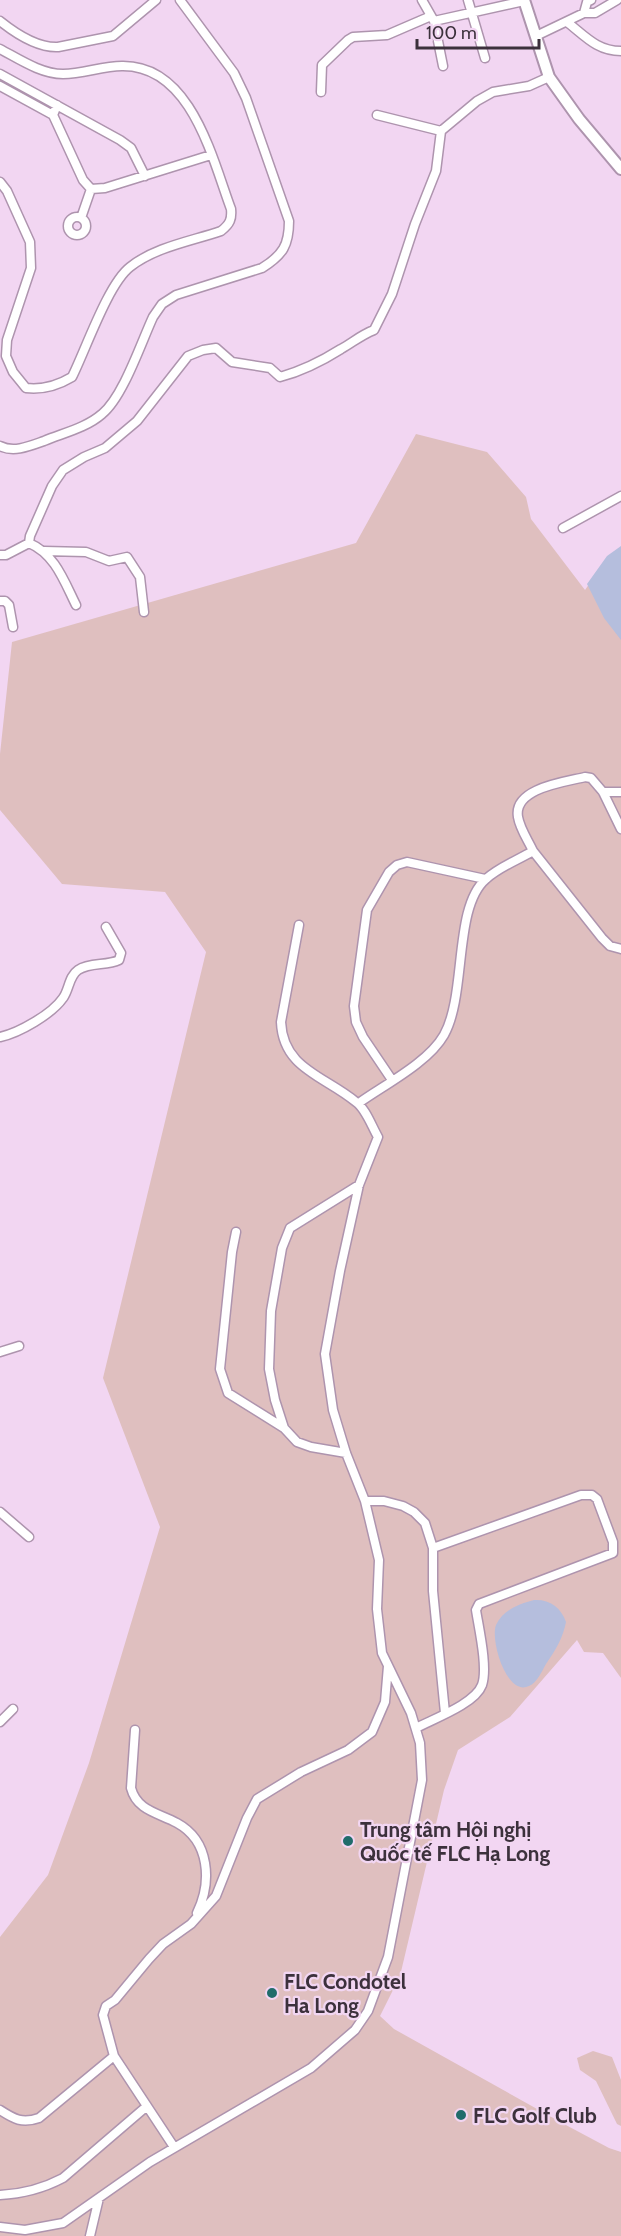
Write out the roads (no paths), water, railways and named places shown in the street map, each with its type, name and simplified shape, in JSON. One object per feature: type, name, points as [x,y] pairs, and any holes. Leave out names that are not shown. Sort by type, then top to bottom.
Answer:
[{"type":"main road","points":[[524,0],[549,77],[579,119],[621,169]]},
{"type":"street","points":[[0,21],[12,31],[40,44],[49,48],[58,47],[113,36],[156,0]]},
{"type":"street","points":[[0,446],[22,449],[88,424],[102,414],[114,402],[153,317],[162,304],[176,295],[261,268],[283,251],[289,237],[289,221],[246,98],[234,73],[180,0]]},
{"type":"street","points":[[422,0],[432,19],[443,66]]},
{"type":"street","points":[[468,0],[485,58]]},
{"type":"street","points":[[321,92],[322,65],[348,39],[358,36],[387,35],[432,19],[471,13],[524,0]]},
{"type":"street","points":[[584,14],[587,2],[591,0]]},
{"type":"street","points":[[536,36],[584,14],[595,13],[616,0]]},
{"type":"street","points":[[567,21],[598,47],[621,51]]},
{"type":"street","points":[[0,49],[34,67],[62,74],[122,66],[141,68],[162,78],[180,94],[196,117],[231,208],[232,218],[228,226],[221,231],[148,255],[129,267],[114,286],[72,377],[60,384],[38,390],[26,388],[13,372],[6,356],[7,340],[31,268],[30,242],[7,191],[0,182]]},
{"type":"street","points":[[0,74],[120,140],[131,148],[145,176]]},
{"type":"street","points":[[29,543],[52,486],[63,470],[105,448],[137,420],[188,356],[216,348],[232,362],[270,368],[280,377],[300,372],[374,330],[392,294],[415,224],[436,171],[441,131],[477,101],[494,92],[529,86],[549,77]]},
{"type":"street","points":[[0,86],[53,115],[83,180],[91,189]]},
{"type":"street","points":[[53,115],[57,105]]},
{"type":"street","points":[[377,115],[441,131]]},
{"type":"street","points":[[91,189],[105,188],[211,155]]},
{"type":"street","points":[[81,218],[91,189]]},
{"type":"street","points":[[563,528],[621,496]]},
{"type":"street","points":[[29,543],[44,551],[56,567],[76,604]]},
{"type":"street","points":[[0,555],[6,555],[29,543]]},
{"type":"street","points":[[44,551],[86,552],[109,561],[127,556],[140,577],[144,612]]},
{"type":"street","points":[[0,601],[9,606],[13,627]]},
{"type":"street","points":[[621,829],[596,781],[585,777],[534,791],[524,796],[518,806],[517,816],[533,851],[602,938],[610,946],[621,949]]},
{"type":"street","points":[[603,792],[621,792]]},
{"type":"street","points":[[359,1103],[432,1051],[443,1036],[451,1020],[456,1001],[469,910],[476,892],[485,879],[533,851]]},
{"type":"street","points":[[392,1080],[363,1037],[356,1022],[354,1006],[367,910],[389,872],[397,865],[407,862],[485,879]]},
{"type":"street","points":[[0,2227],[25,2230],[63,2223],[174,2147],[310,2068],[351,2036],[368,2011],[388,1957],[422,1780],[420,1743],[411,1713],[382,1653],[377,1609],[379,1560],[365,1502],[346,1453],[333,1410],[325,1354],[359,1185],[378,1137],[359,1103],[295,1060],[282,1036],[281,1022],[299,925]]},
{"type":"street","points":[[0,1037],[19,1030],[58,1005],[77,970],[121,959],[121,953],[105,927]]},
{"type":"street","points":[[284,1428],[275,1400],[269,1369],[271,1311],[282,1248],[290,1228],[359,1185]]},
{"type":"street","points":[[236,1232],[220,1369],[228,1394],[284,1428],[297,1442],[310,1447],[346,1453]]},
{"type":"street","points":[[0,1352],[19,1346]]},
{"type":"street","points":[[416,1728],[475,1696],[483,1685],[484,1660],[476,1610],[479,1604],[614,1553],[613,1542],[597,1499],[592,1495],[581,1495],[433,1548]]},
{"type":"street","points":[[365,1502],[384,1501],[414,1512],[425,1523],[433,1548],[433,1591],[445,1713]]},
{"type":"street","points":[[0,1512],[29,1538]]},
{"type":"street","points":[[174,2147],[114,2056],[103,2015],[106,2006],[115,2000],[163,1944],[191,1924],[216,1896],[247,1818],[257,1800],[301,1772],[348,1750],[372,1732],[385,1702],[388,1665]]},
{"type":"street","points":[[0,1722],[13,1709]]},
{"type":"street","points":[[135,1730],[131,1788],[133,1797],[145,1809],[179,1824],[199,1846],[205,1861],[206,1891],[191,1924]]},
{"type":"street","points":[[0,2110],[15,2120],[23,2122],[39,2118],[114,2056]]},
{"type":"street","points":[[0,2195],[49,2185],[63,2178],[147,2106]]},
{"type":"street","points":[[90,2236],[99,2198]]},
{"type":"water","points":[[621,546],[621,640],[604,618],[587,584],[607,556]]},
{"type":"water","points":[[534,1600],[554,1605],[566,1622],[558,1644],[539,1676],[529,1686],[521,1687],[507,1676],[502,1666],[496,1643],[496,1625],[507,1612]]},
{"type":"place","name":"Trung tâm Hội nghị Quốc tế FLC Hạ Long","points":[[348,1841]]},
{"type":"place","name":"FLC Condotel Ha Long","points":[[272,1993]]},
{"type":"place","name":"FLC Golf Club","points":[[461,2115]]}]
